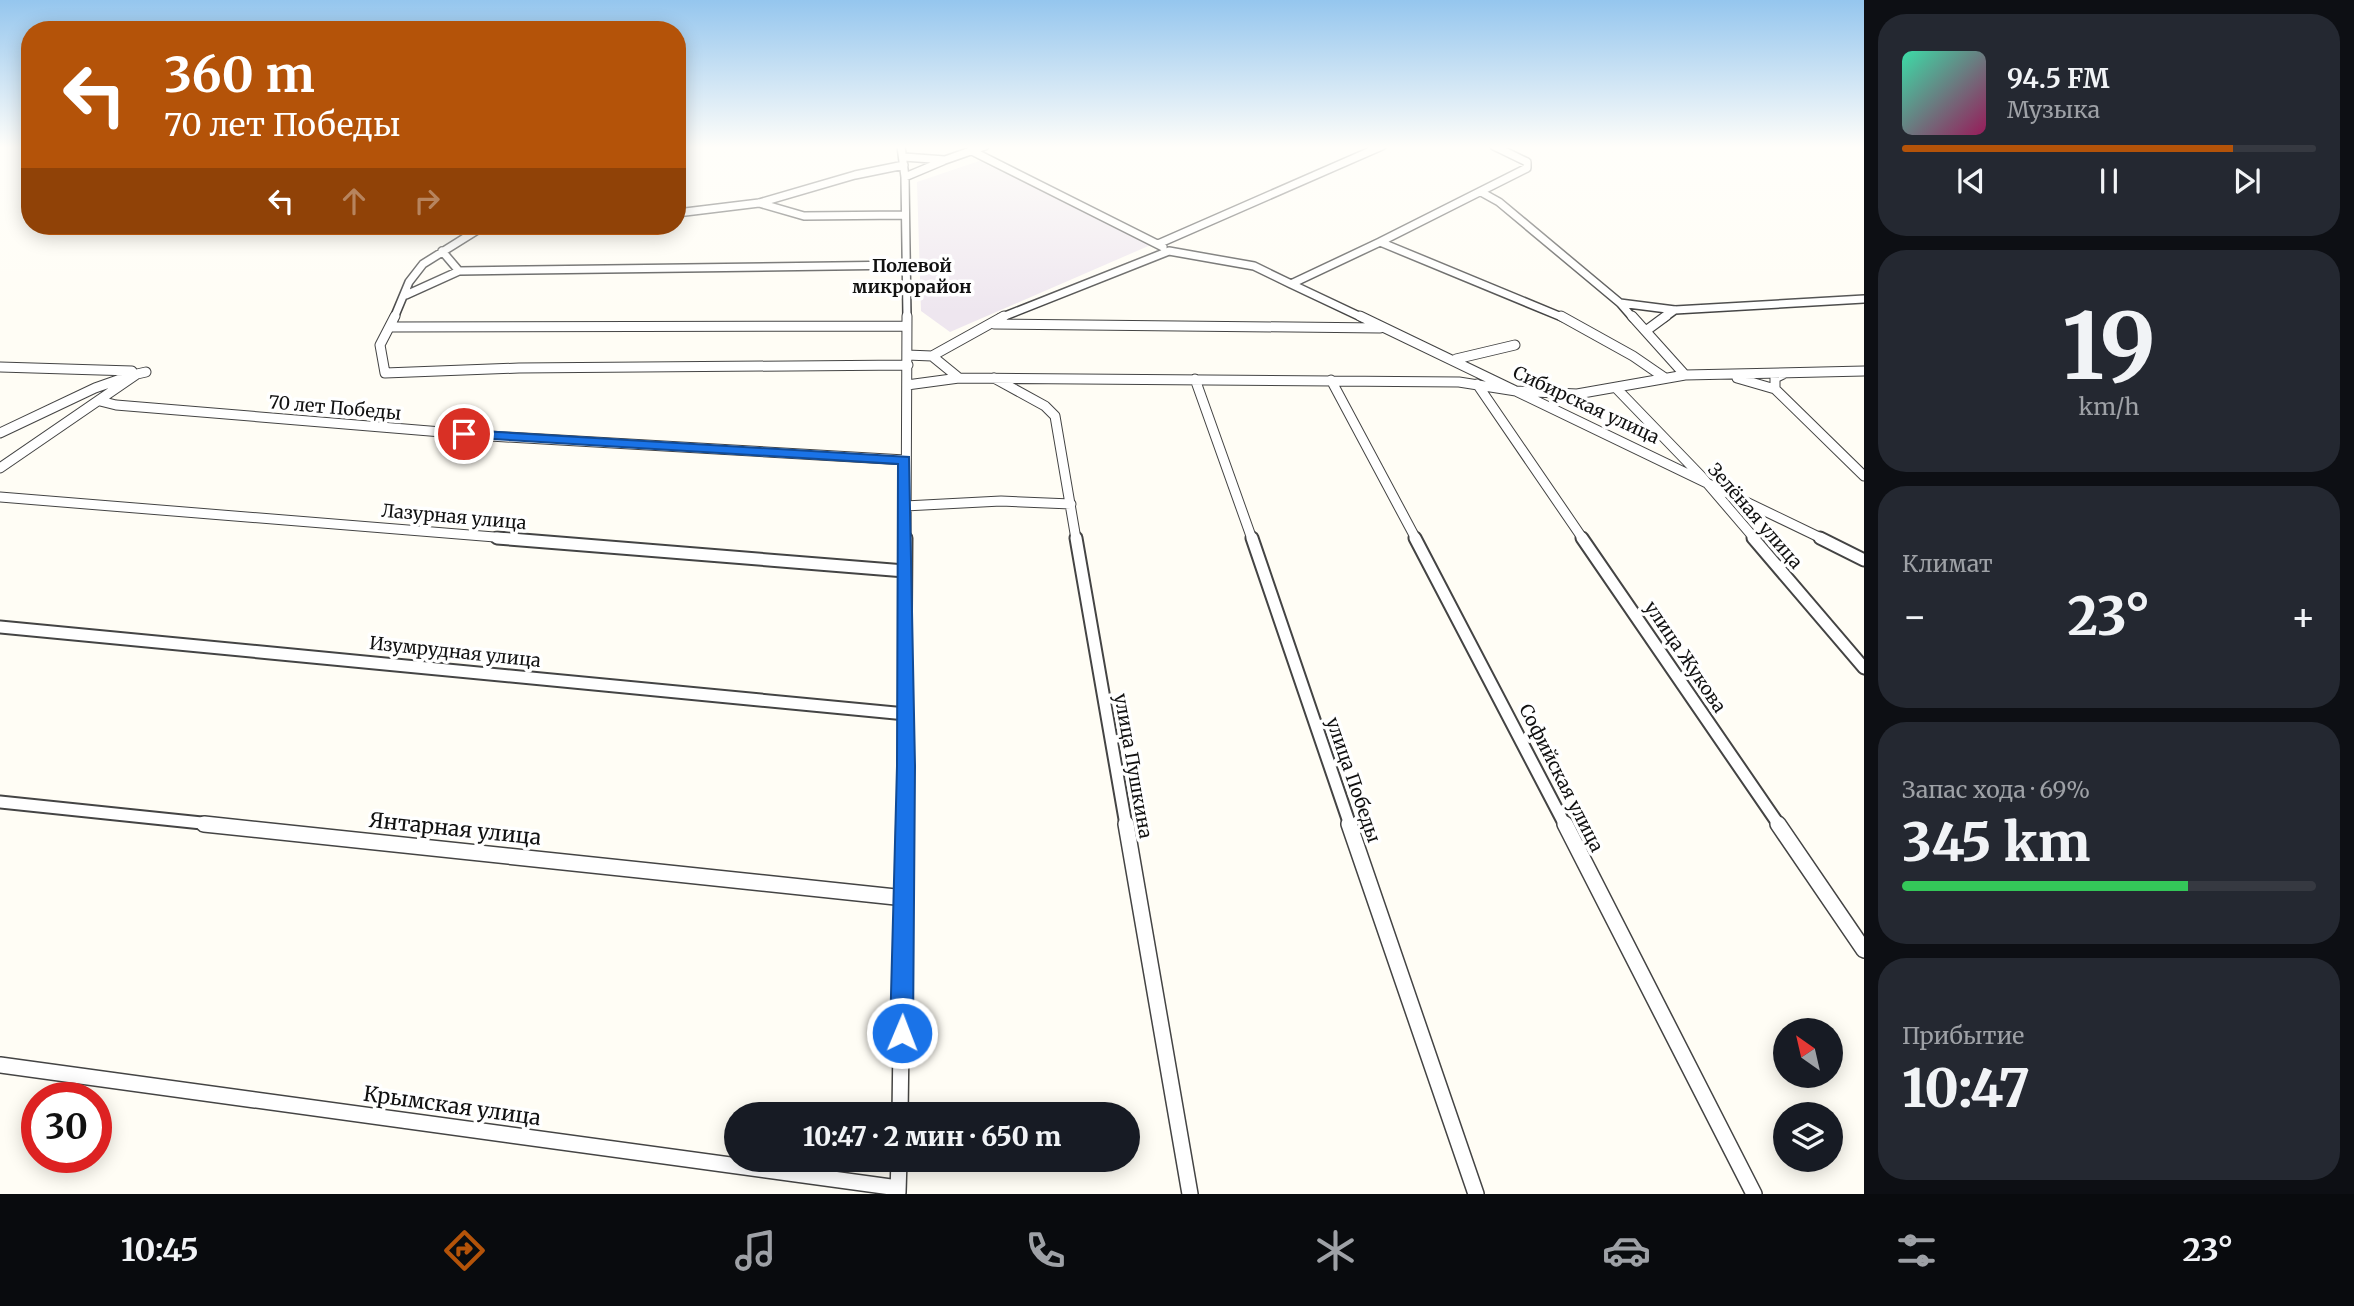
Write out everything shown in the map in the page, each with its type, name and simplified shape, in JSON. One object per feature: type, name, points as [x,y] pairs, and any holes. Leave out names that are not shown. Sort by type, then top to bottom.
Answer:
[{"type":"street","points":[[686,212],[759,202],[804,216],[905,215]]},
{"type":"street","points":[[900,1102],[905,898],[905,460],[908,360],[905,202]]},
{"type":"street","points":[[1074,202],[1169,251]]},
{"type":"street","points":[[1158,244],[1255,202]]},
{"type":"street","points":[[1291,284],[1461,202]]},
{"type":"street","points":[[1498,202],[1620,303],[1647,330],[1652,342],[1685,375]]},
{"type":"street","points":[[468,235],[423,264],[409,282],[406,295],[380,345],[385,373],[908,360],[932,356],[987,323],[1169,251]]},
{"type":"street","points":[[1380,242],[1457,272],[1592,333],[1665,378]]},
{"type":"street","points":[[442,251],[459,271]]},
{"type":"street","name":"Сибирская улица","points":[[1169,251],[1254,266],[1701,476],[1864,560]]},
{"type":"street","points":[[406,295],[459,271],[906,265]]},
{"type":"street","points":[[1620,303],[1675,310],[1864,299]]},
{"type":"street","points":[[1647,330],[1675,310]]},
{"type":"street","points":[[987,323],[1384,328]]},
{"type":"street","points":[[390,327],[907,326]]},
{"type":"street","points":[[1456,359],[1515,345]]},
{"type":"street","points":[[932,356],[959,377]]},
{"type":"street","points":[[0,367],[141,373]]},
{"type":"street","points":[[0,377],[19,368]]},
{"type":"street","points":[[907,385],[959,377],[1331,380],[1477,384],[1516,391],[1577,394],[1685,375],[1864,371]]},
{"type":"street","points":[[0,468],[141,373]]},
{"type":"street","points":[[0,433],[96,388],[141,373]]},
{"type":"street","points":[[1775,389],[1775,378],[1785,373]]},
{"type":"street","points":[[1724,374],[1775,389],[1864,476]]},
{"type":"street","name":"улица Пушкина","points":[[993,378],[1045,406],[1055,416],[1190,1194]]},
{"type":"street","name":"улица Победы","points":[[1195,379],[1476,1194]]},
{"type":"street","name":"Софийская улица","points":[[1331,380],[1486,670],[1754,1194]]},
{"type":"street","name":"улица Жукова","points":[[1477,384],[1864,950]]},
{"type":"street","name":"Зелёная улица","points":[[1617,389],[1701,476],[1864,668]]},
{"type":"street","name":"70 лет Победы","points":[[100,401],[142,408],[490,436],[905,460]]},
{"type":"street","name":"Лазурная улица","points":[[0,497],[905,571]]},
{"type":"street","points":[[905,506],[1001,501],[1070,504]]},
{"type":"street","name":"Изумрудная улица","points":[[0,628],[906,714]]},
{"type":"street","name":"Янтарная улица","points":[[0,802],[905,898]]},
{"type":"street","name":"Крымская улица","points":[[0,1065],[898,1191]]},
{"type":"street","points":[[898,1191],[899,1172]]},
{"type":"shaded area","points":[[918,202],[1067,202],[1153,244],[950,332],[921,311]]},
{"type":"district","name":"Полевой микрорайон","points":[[912,276]]},
{"type":"route","points":[[464,434],[905,460],[906,766],[902,1033]]}]
